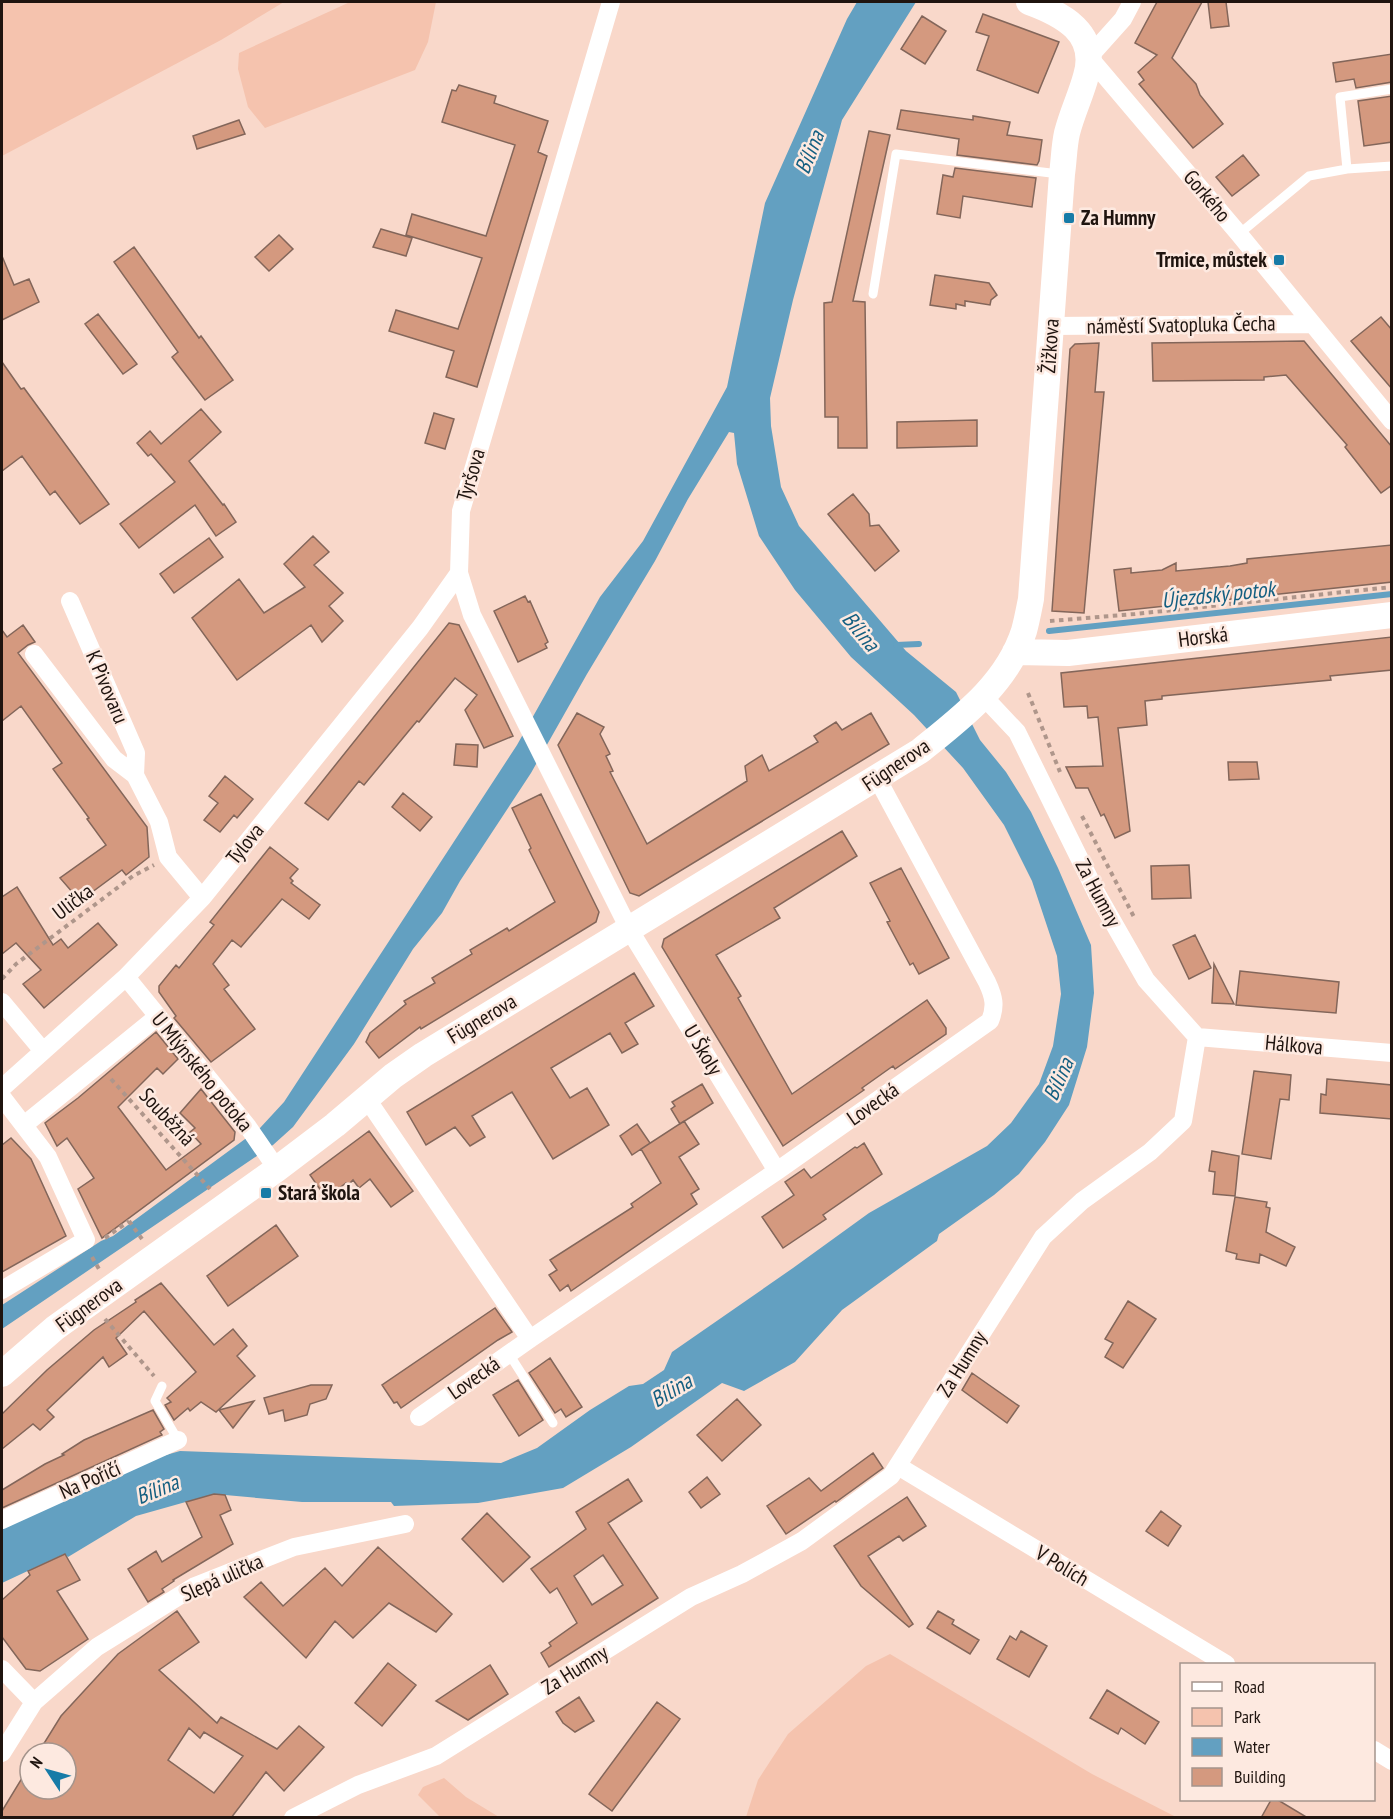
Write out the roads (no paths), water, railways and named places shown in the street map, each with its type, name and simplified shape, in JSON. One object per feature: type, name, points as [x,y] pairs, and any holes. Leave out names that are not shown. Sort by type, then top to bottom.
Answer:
[{"type":"main road","points":[[1029,2],[1054,11],[1077,29],[1089,57]]},
{"type":"main road","name":"Žižkova","points":[[978,703],[1002,673],[1015,652],[1024,630],[1031,599],[1062,174],[1067,134],[1087,74],[1089,57]]},
{"type":"main road","name":"Horská","points":[[1015,652],[1068,652],[1392,615]]},
{"type":"main road","name":"Fügnerova","points":[[2,1374],[55,1328],[272,1162],[367,1099],[393,1076],[423,1055],[920,751],[978,703]]},
{"type":"street","name":"Tyršova","points":[[611,2],[460,511],[459,573],[472,615],[629,929]]},
{"type":"street","points":[[1089,57],[1123,19],[1132,2]]},
{"type":"street","name":"Gorkého","points":[[1089,57],[1239,234],[1392,421]]},
{"type":"street","name":"náměstí Svatopluka Čecha","points":[[1051,326],[1311,324]]},
{"type":"street","name":"Tylova","points":[[2,1088],[126,977],[202,898],[420,628],[459,573]]},
{"type":"street","name":"K Pivovaru","points":[[70,601],[136,753],[135,775]]},
{"type":"street","name":"K Pivovaru","points":[[34,654],[114,759],[135,775],[159,822],[168,857],[202,898]]},
{"type":"street","name":"Za Humny","points":[[294,1818],[358,1785],[436,1756],[691,1597],[742,1574],[802,1541],[891,1476],[1043,1237],[1082,1201],[1150,1152],[1183,1121],[1197,1037],[1146,980],[1097,894],[1017,732],[978,703]]},
{"type":"street","name":"Lovecká","points":[[419,1417],[990,1022],[994,1009],[994,996],[877,778]]},
{"type":"street","name":"U Školy","points":[[629,929],[777,1171]]},
{"type":"street","name":"U Mlýnského potoka","points":[[126,977],[248,1127],[272,1162]]},
{"type":"street","points":[[2,1002],[43,1051]]},
{"type":"street","points":[[24,1125],[157,1017]]},
{"type":"street","name":"Hálkova","points":[[1197,1037],[1392,1053]]},
{"type":"street","points":[[2,1097],[48,1157],[86,1239],[2,1290]]},
{"type":"street","points":[[367,1099],[530,1339]]},
{"type":"street","name":"Na Poříčí","points":[[2,1520],[178,1440]]},
{"type":"street","name":"V Polích","points":[[898,1466],[1223,1663]]},
{"type":"street","name":"Slepá ulička","points":[[2,1753],[34,1702],[97,1647],[195,1586],[294,1547],[405,1524]]},
{"type":"street","points":[[2,1669],[34,1702]]},
{"type":"street","points":[[1375,1751],[1392,1761]]},
{"type":"lane","points":[[1347,169],[1340,97],[1392,89]]},
{"type":"lane","points":[[873,294],[896,154],[1062,174]]},
{"type":"lane","points":[[1239,234],[1309,176],[1347,169],[1392,166]]},
{"type":"lane","points":[[508,1354],[553,1423]]},
{"type":"lane","points":[[162,1386],[155,1401],[178,1440]]},
{"type":"water","name":"Bílina","points":[[857,2],[916,2],[842,120],[793,300],[770,398],[771,426],[781,487],[799,526],[906,651],[956,692],[980,740],[1006,772],[1031,812],[1058,868],[1091,945],[1094,993],[1087,1047],[1069,1105],[1045,1142],[1019,1174],[939,1234],[937,1241],[842,1310],[795,1362],[744,1391],[722,1383],[631,1447],[563,1488],[478,1503],[394,1506],[391,1502],[302,1502],[214,1494],[136,1516],[68,1557],[64,1554],[2,1583],[2,1527],[152,1459],[180,1451],[501,1463],[537,1448],[590,1410],[629,1386],[643,1384],[664,1370],[672,1352],[869,1213],[987,1146],[1011,1123],[1039,1084],[1053,1046],[1061,994],[1057,956],[1032,881],[1004,825],[963,768],[914,715],[851,657],[795,590],[759,536],[737,464],[734,433],[729,432],[688,499],[655,561],[531,773],[460,881],[442,913],[413,949],[354,1044],[293,1127],[273,1145],[2,1329],[2,1305],[101,1241],[113,1236],[260,1128],[284,1102],[517,745],[600,597],[643,541],[727,387],[765,203],[847,19]]},
{"type":"waterway","name":"Újezdský potok","points":[[1049,631],[1392,594]]},
{"type":"waterway","name":"Újezdský potok","points":[[896,645],[919,644]]},
{"type":"place","name":"Za Humny","points":[[1069,218]]},
{"type":"place","name":"Trmice, můstek","points":[[1279,260]]},
{"type":"place","name":"Stará škola","points":[[266,1193]]}]
